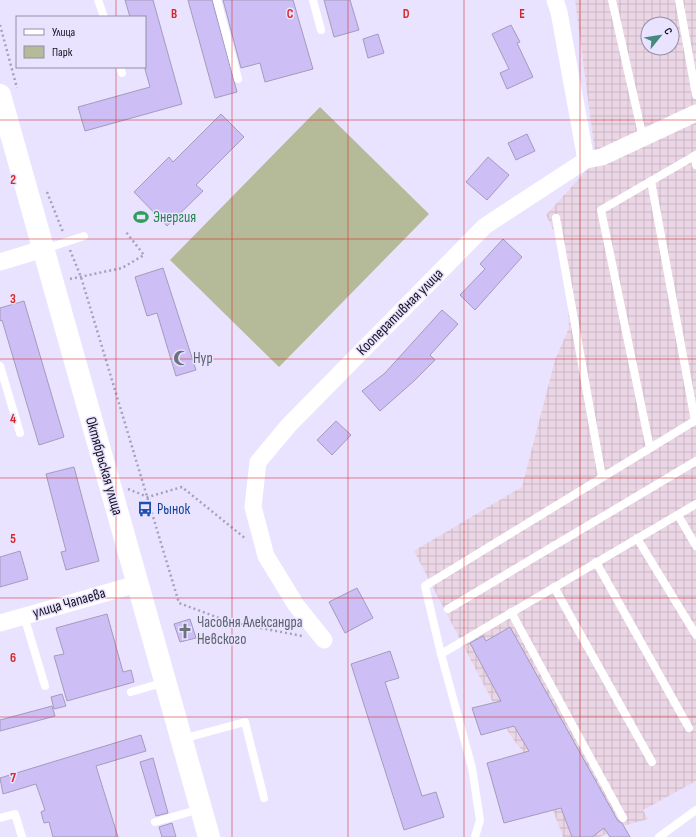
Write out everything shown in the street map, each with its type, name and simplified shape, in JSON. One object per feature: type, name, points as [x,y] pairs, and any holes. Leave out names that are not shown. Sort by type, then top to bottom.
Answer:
[{"type":"main road","name":"Октябрьская улица","points":[[9,93],[43,249],[209,837]]},
{"type":"street","points":[[555,0],[559,12],[586,160]]},
{"type":"street","name":"Кооперативная улица","points":[[324,640],[296,605],[266,556],[253,507],[258,462],[289,425],[485,226],[586,160],[602,157],[696,113]]},
{"type":"street","points":[[0,262],[43,249]]},
{"type":"street","name":"улица Чапаева","points":[[0,623],[137,584]]},
{"type":"lane","points":[[98,0],[104,16]]},
{"type":"lane","points":[[217,0],[238,79]]},
{"type":"lane","points":[[313,0],[321,30]]},
{"type":"lane","points":[[612,0],[643,138]]},
{"type":"lane","points":[[679,0],[696,95]]},
{"type":"lane","points":[[650,448],[601,210],[695,155],[696,165]]},
{"type":"lane","points":[[475,837],[480,820],[472,768],[441,654],[425,586],[695,420],[651,180]]},
{"type":"lane","points":[[556,218],[602,477]]},
{"type":"lane","points":[[43,249],[84,236]]},
{"type":"lane","points":[[0,366],[20,433]]},
{"type":"lane","points":[[448,609],[696,461]]},
{"type":"lane","points":[[441,654],[696,504]]},
{"type":"lane","points":[[678,514],[696,546]]},
{"type":"lane","points":[[637,538],[696,635]]},
{"type":"lane","points":[[596,562],[689,728]]},
{"type":"lane","points":[[554,587],[652,762]]},
{"type":"lane","points":[[511,612],[623,818]]},
{"type":"lane","points":[[24,616],[45,686]]},
{"type":"lane","points":[[131,692],[165,682]]},
{"type":"lane","points":[[181,739],[245,722],[264,798]]},
{"type":"lane","points":[[155,822],[201,808]]},
{"type":"lane","points":[[658,837],[696,810]]},
{"type":"lane","points":[[0,818],[15,814],[22,837]]},
{"type":"path","points":[[0,25],[9,93]]},
{"type":"path","points":[[45,186],[81,277],[179,603],[230,622],[324,640]]},
{"type":"path","points":[[53,282],[122,268],[144,255],[126,232]]},
{"type":"path","points":[[108,481],[148,497],[182,487],[266,556]]},
{"type":"shaded area","points":[[575,0],[696,0],[696,781],[643,810],[648,819],[623,826],[600,837],[563,837],[538,771],[510,735],[414,551],[522,487],[555,360],[569,328],[566,256],[546,215],[596,160]]},
{"type":"green space","points":[[320,107],[429,214],[279,367],[170,260]]},
{"type":"building","points":[[125,0],[153,0],[182,104],[85,131],[78,107],[150,87],[145,69],[146,16],[130,16]]},
{"type":"building","points":[[188,0],[212,0],[237,92],[215,98]]},
{"type":"building","points":[[223,0],[293,0],[313,69],[265,82],[260,63],[241,68]]},
{"type":"building","points":[[324,0],[350,0],[359,30],[334,37]]},
{"type":"building","points":[[511,25],[520,42],[517,43],[533,77],[507,89],[500,73],[509,69],[492,34]]},
{"type":"building","points":[[378,34],[384,53],[368,58],[363,39]]},
{"type":"building","points":[[221,114],[244,137],[196,185],[203,191],[167,226],[134,192],[169,157],[173,162]]},
{"type":"building","points":[[527,134],[535,151],[516,160],[508,143]]},
{"type":"building","points":[[488,157],[509,175],[487,200],[466,182]]},
{"type":"building","points":[[503,239],[522,257],[475,310],[460,295],[485,269],[480,264]]},
{"type":"building","points":[[163,268],[196,370],[176,376],[157,313],[147,316],[135,277]]},
{"type":"building","points":[[24,301],[64,437],[39,445],[2,320],[0,321],[0,308]]},
{"type":"building","points":[[442,310],[458,324],[430,355],[435,360],[380,411],[362,391],[385,373]]},
{"type":"building","points":[[336,421],[351,435],[332,455],[317,440]]},
{"type":"building","points":[[74,467],[99,561],[66,570],[61,552],[66,551],[46,474]]},
{"type":"building","points":[[20,551],[28,579],[0,587],[0,557]]},
{"type":"building","points":[[357,588],[373,618],[345,633],[329,602]]},
{"type":"building","points":[[107,614],[123,672],[131,670],[134,682],[67,701],[54,656],[64,654],[56,628]]},
{"type":"building","name":"Часовня Александра Невского","points":[[190,619],[196,638],[180,642],[174,624]]},
{"type":"building","points":[[510,627],[618,821],[622,823],[630,837],[610,837],[604,828],[592,837],[572,837],[561,808],[504,823],[487,763],[529,751],[514,726],[481,735],[472,708],[501,701],[470,643],[483,636],[486,641]]},
{"type":"building","points":[[390,651],[399,678],[385,682],[422,796],[436,792],[444,817],[404,830],[351,664]]},
{"type":"building","points":[[62,694],[66,706],[54,709],[51,697]]},
{"type":"building","points":[[52,706],[55,716],[0,731],[0,720]]},
{"type":"building","points":[[141,735],[146,751],[96,766],[118,837],[53,837],[49,822],[44,823],[41,812],[45,810],[36,784],[3,794],[0,778]]},
{"type":"building","points":[[153,758],[168,813],[156,816],[140,762]]},
{"type":"building","points":[[172,823],[176,837],[162,837],[159,827]]},
{"type":"place","name":"Энергия","points":[[141,217]]},
{"type":"place","name":"Нур","points":[[181,358]]},
{"type":"place","name":"Рынок","points":[[145,509]]},
{"type":"place","name":"Часовня Александра Невского","points":[[185,631]]}]
